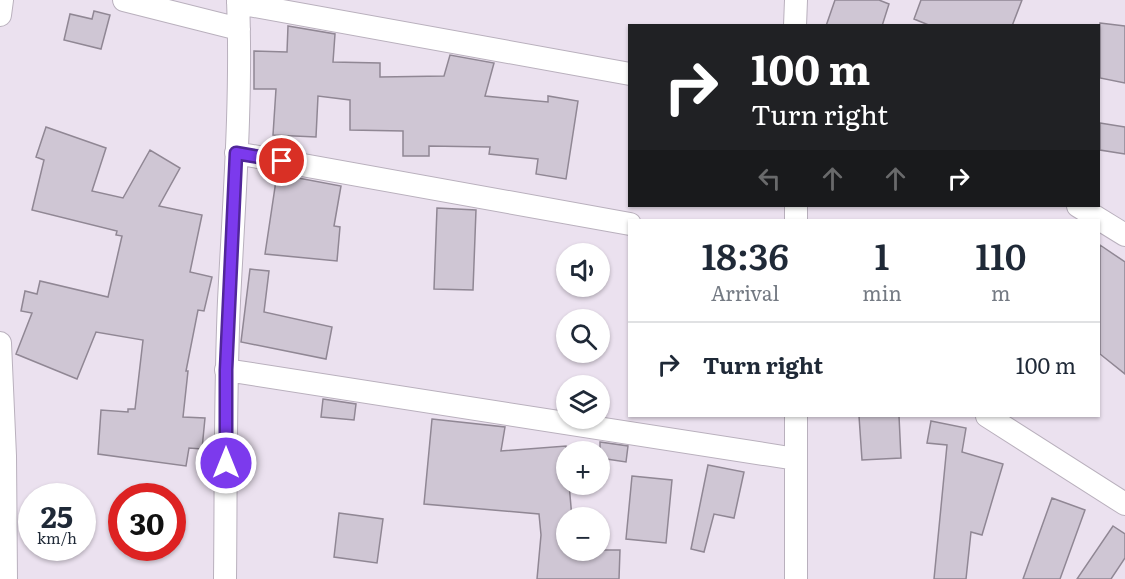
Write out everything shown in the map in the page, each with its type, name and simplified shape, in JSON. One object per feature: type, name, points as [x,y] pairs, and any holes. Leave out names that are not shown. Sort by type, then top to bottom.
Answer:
[{"type":"street","points":[[0,15],[2,0]]},
{"type":"street","points":[[124,0],[239,29]]},
{"type":"street","points":[[795,24],[796,0]]},
{"type":"street","points":[[225,579],[226,370],[236,153],[238,1],[628,74]]},
{"type":"street","points":[[236,153],[628,224]]},
{"type":"street","points":[[1080,207],[1099,219]]},
{"type":"street","points":[[1100,220],[1125,235]]},
{"type":"street","points":[[0,343],[5,456],[6,579]]},
{"type":"street","points":[[226,370],[796,459]]},
{"type":"street","points":[[796,417],[796,579]]},
{"type":"street","points":[[989,417],[1125,504]]},
{"type":"building","points":[[835,0],[879,0],[889,4],[883,24],[827,24]]},
{"type":"building","points":[[921,0],[1022,0],[1013,24],[926,24],[914,19]]},
{"type":"building","points":[[94,11],[110,15],[101,49],[64,40],[70,14],[92,19]]},
{"type":"building","points":[[1100,23],[1125,26],[1125,83],[1100,78]]},
{"type":"building","points":[[288,26],[335,34],[333,62],[380,63],[380,77],[444,76],[450,55],[494,63],[485,96],[548,102],[548,96],[578,101],[566,179],[536,174],[538,159],[489,154],[490,147],[429,146],[429,156],[403,156],[403,131],[350,130],[350,100],[318,96],[316,137],[273,135],[276,89],[254,89],[254,51],[287,52]]},
{"type":"building","points":[[1100,123],[1125,127],[1125,154],[1100,150]]},
{"type":"building","points":[[46,127],[106,148],[92,191],[123,198],[150,150],[180,168],[159,206],[202,215],[190,272],[212,277],[204,311],[198,310],[186,371],[188,371],[183,417],[205,418],[202,449],[189,448],[186,466],[98,454],[101,410],[128,412],[128,409],[135,409],[143,340],[96,332],[77,379],[16,354],[32,313],[21,311],[25,291],[37,294],[40,281],[108,297],[122,236],[116,235],[117,231],[32,210],[44,160],[36,157]]},
{"type":"building","points":[[277,174],[341,186],[334,226],[340,227],[337,261],[265,254]]},
{"type":"building","points":[[437,208],[476,210],[473,290],[434,289]]},
{"type":"building","points":[[1100,245],[1125,262],[1125,374],[1100,354]]},
{"type":"building","points":[[250,269],[269,271],[264,312],[332,327],[326,359],[241,342]]},
{"type":"building","points":[[323,399],[356,404],[354,420],[321,417]]},
{"type":"building","points":[[859,417],[899,417],[901,458],[862,460]]},
{"type":"building","points":[[432,419],[505,427],[501,451],[556,447],[556,495],[570,495],[571,507],[556,507],[556,561],[610,561],[610,550],[620,550],[619,579],[537,579],[541,535],[539,514],[424,504]]},
{"type":"building","points":[[931,421],[966,428],[962,452],[1003,464],[982,535],[971,532],[966,579],[934,579],[947,445],[927,443]]},
{"type":"building","points":[[610,443],[628,446],[626,462],[610,460]]},
{"type":"building","points":[[708,465],[744,472],[734,518],[714,514],[704,552],[691,549]]},
{"type":"building","points":[[632,476],[672,480],[666,543],[626,539]]},
{"type":"building","points":[[1052,498],[1085,510],[1060,579],[1023,579]]},
{"type":"building","points":[[339,513],[383,519],[377,563],[334,557]]},
{"type":"building","points":[[1113,526],[1125,534],[1125,558],[1111,579],[1077,579]]},
{"type":"route","points":[[226,463],[226,370],[236,153],[282,161]]}]
